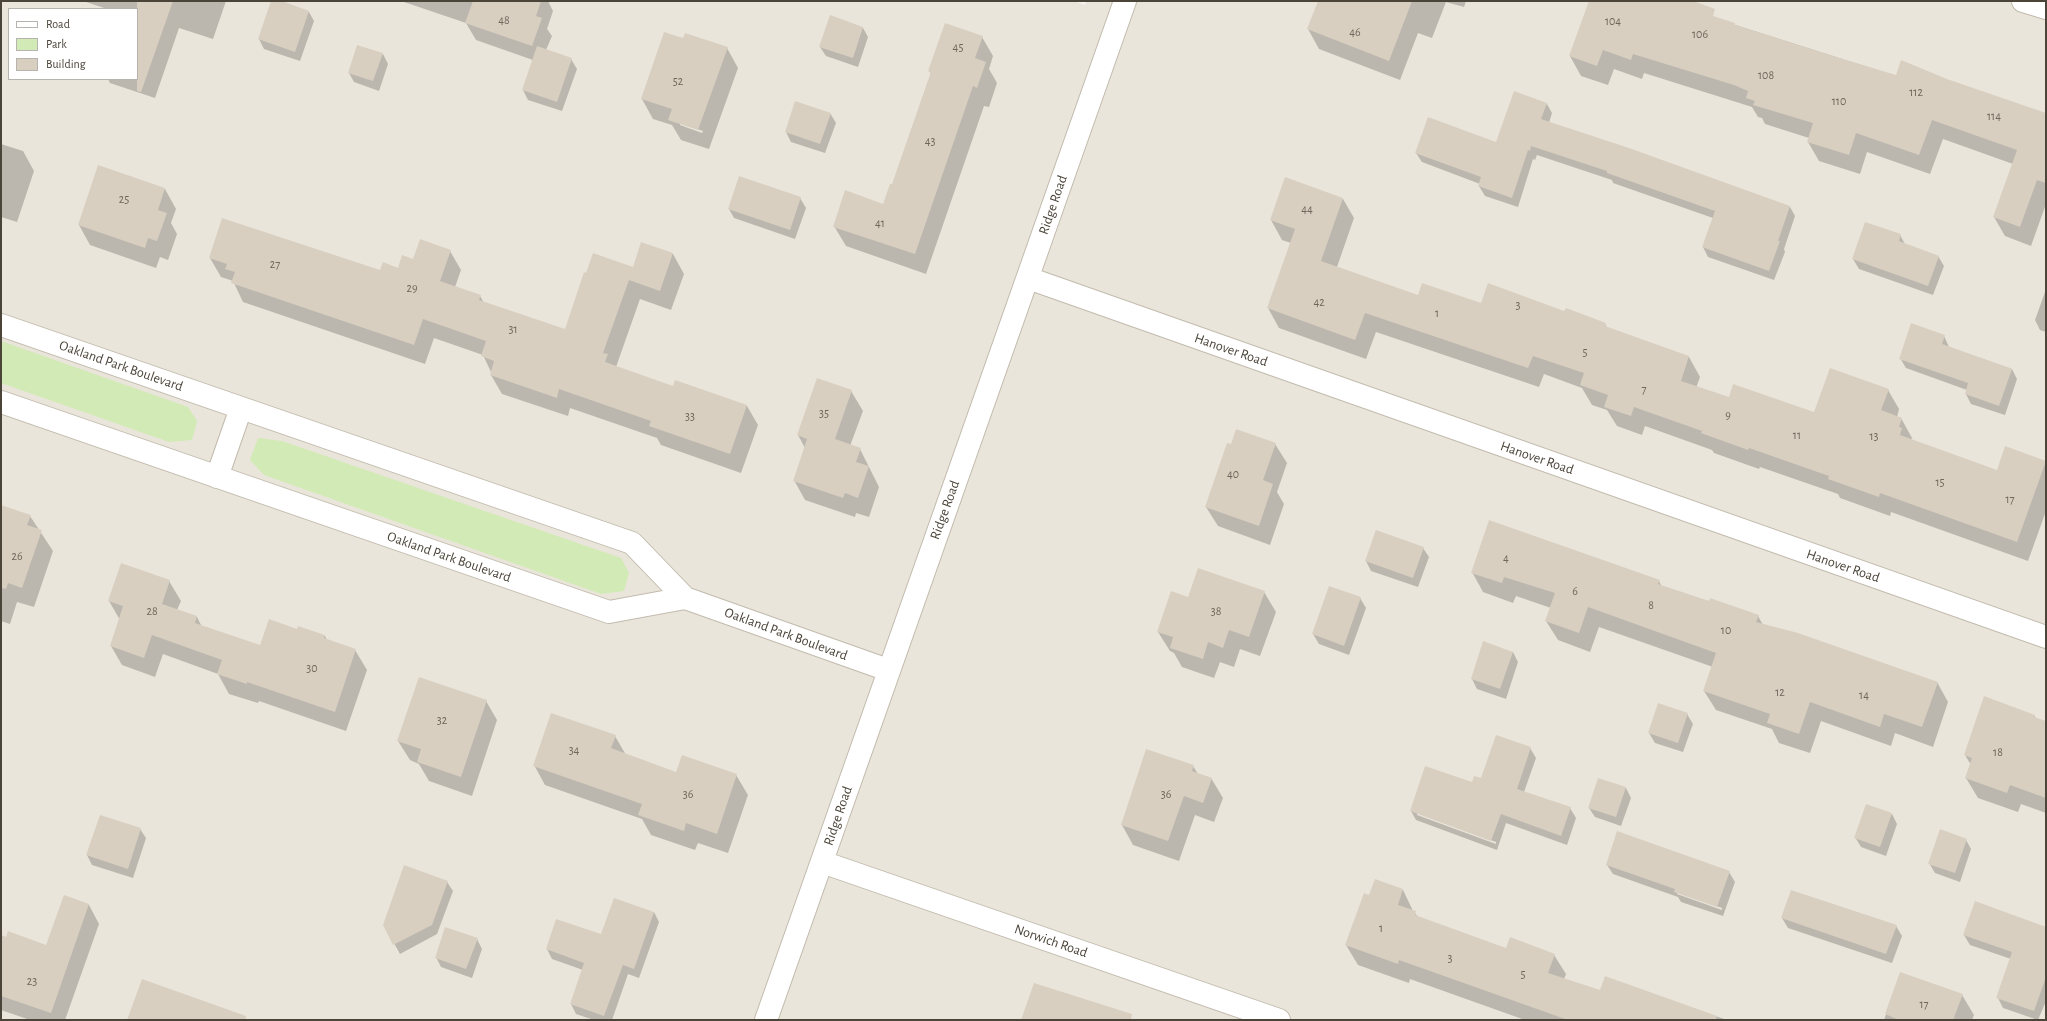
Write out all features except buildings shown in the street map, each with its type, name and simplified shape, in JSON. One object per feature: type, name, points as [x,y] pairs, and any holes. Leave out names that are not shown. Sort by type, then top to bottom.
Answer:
[{"type":"street","name":"Ridge Road","points":[[766,1020],[888,670],[1125,1]]},
{"type":"street","points":[[2023,1],[2046,8]]},
{"type":"street","name":"Hanover Road","points":[[1028,278],[2046,638]]},
{"type":"street","name":"Oakland Park Boulevard","points":[[1,325],[632,543],[685,598],[888,670]]},
{"type":"street","name":"Oakland Park Boulevard","points":[[1,402],[609,612],[685,598]]},
{"type":"street","points":[[217,477],[241,408]]},
{"type":"street","name":"Norwich Road","points":[[822,862],[1279,1020]]},
{"type":"shaded area","points":[[1,1],[1074,1],[1085,5],[1087,1],[2046,1],[2046,1020],[1,1020]]},
{"type":"green space","points":[[1,341],[188,407],[197,421],[192,440],[169,442],[1,383]]},
{"type":"green space","points":[[258,438],[282,441],[621,558],[629,573],[624,591],[601,594],[264,475],[250,460]]}]
